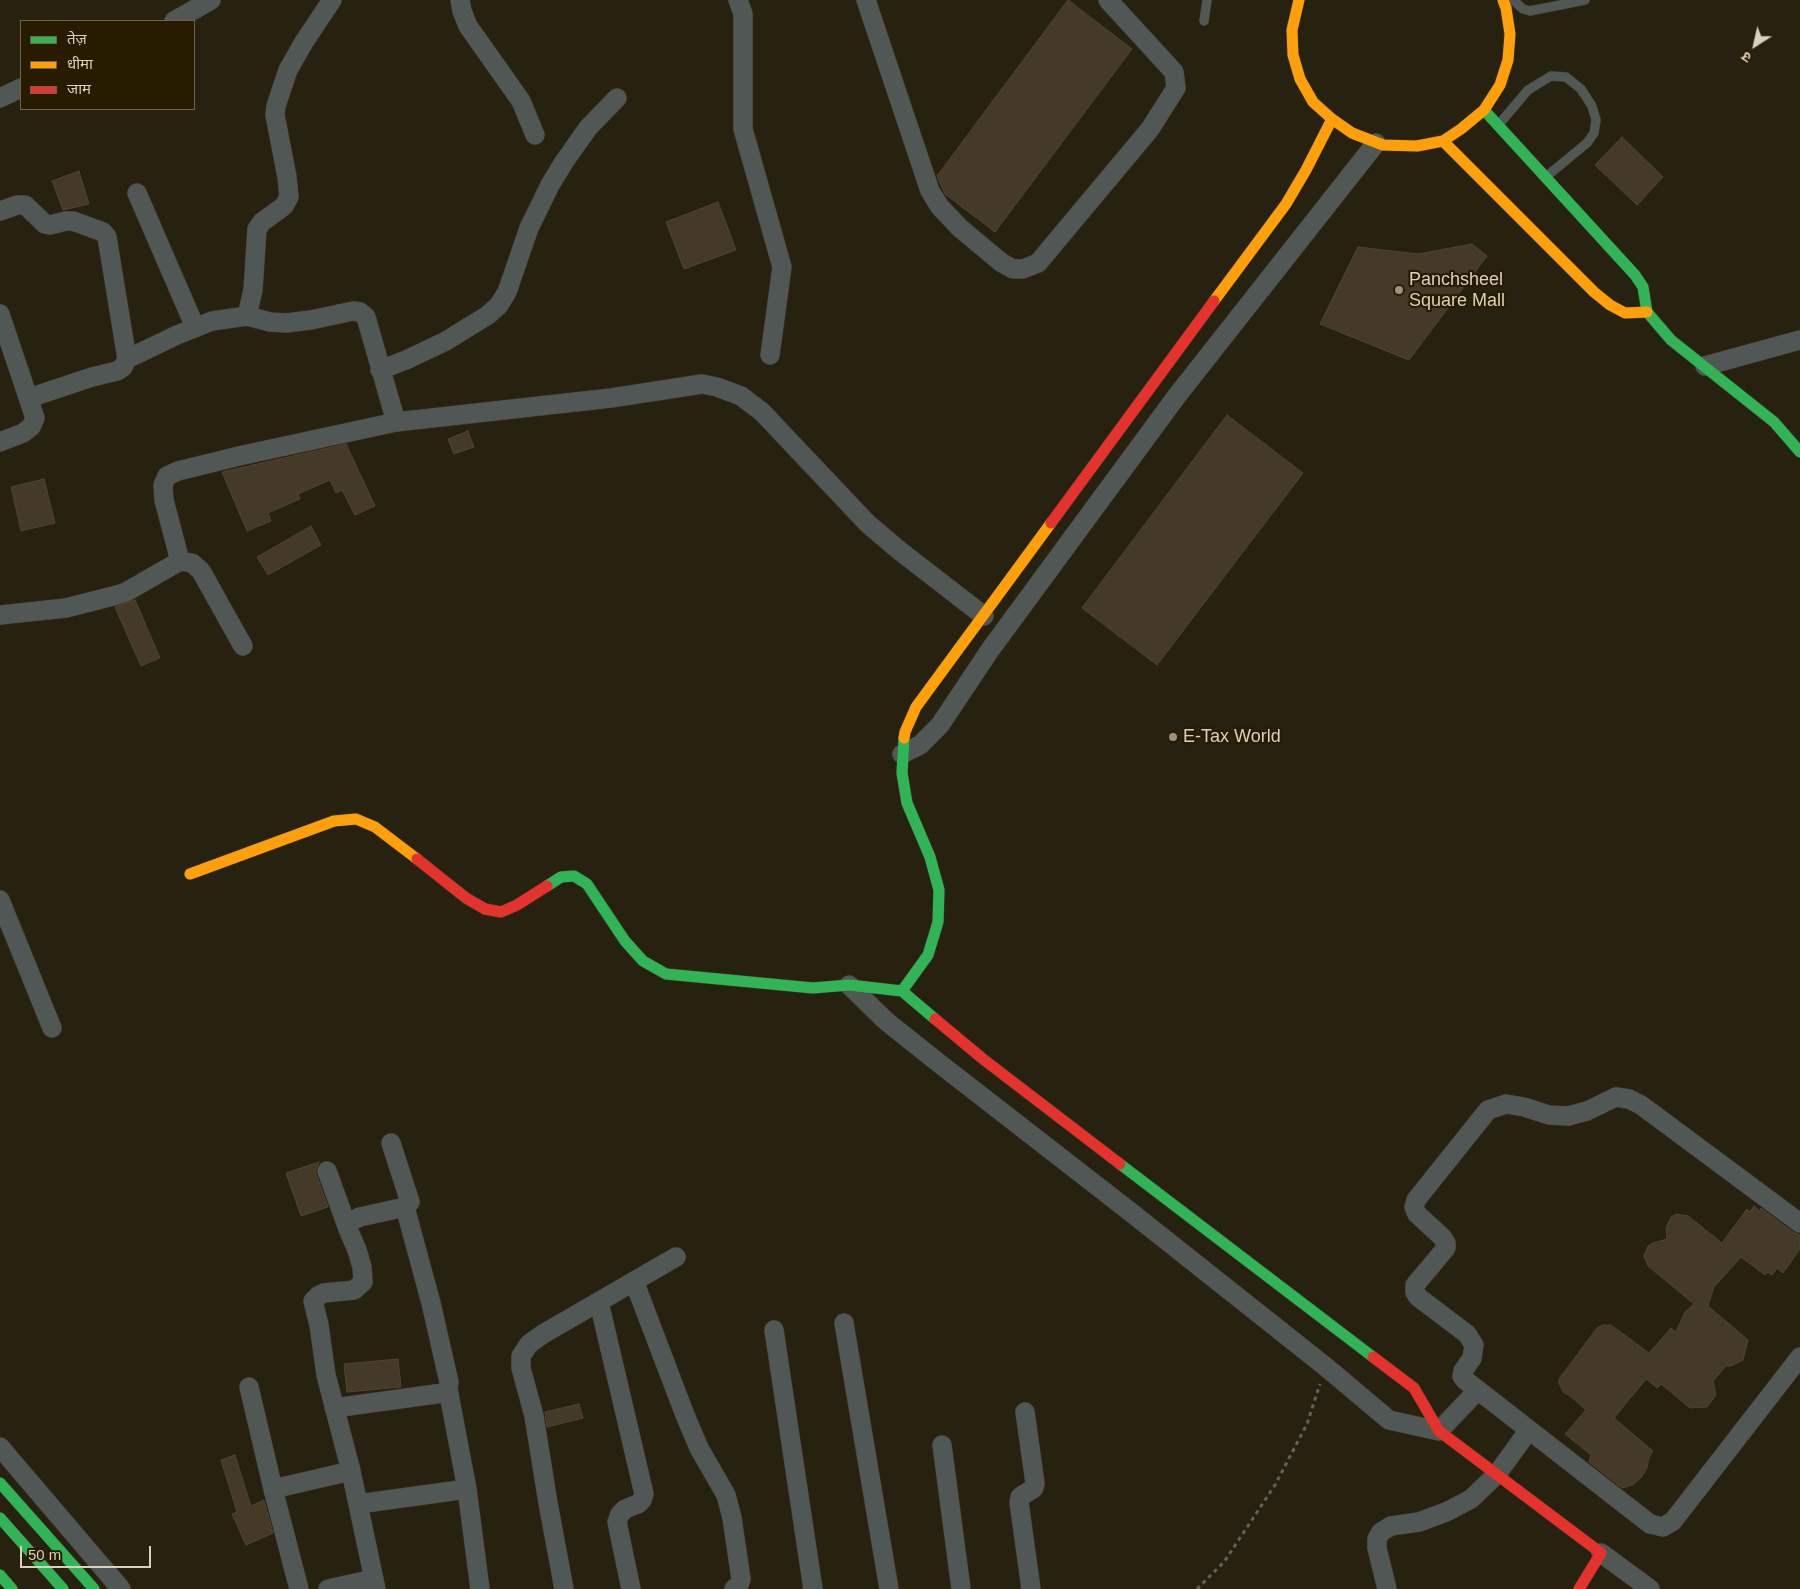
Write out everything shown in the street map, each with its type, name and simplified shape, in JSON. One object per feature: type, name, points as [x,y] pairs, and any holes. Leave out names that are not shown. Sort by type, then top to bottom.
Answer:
[{"type":"main road","points":[[1299,0],[1292,30],[1293,55],[1300,79],[1313,102],[1332,120],[1352,133],[1383,145],[1417,146],[1443,141],[1461,129],[1484,110],[1500,85],[1508,60],[1510,34],[1503,0]]},
{"type":"main road","points":[[1484,110],[1634,275],[1643,287],[1647,312],[1672,340],[1774,422],[1800,452]]},
{"type":"main road","points":[[902,991],[928,955],[938,922],[939,890],[930,857],[907,803],[902,773],[905,732],[916,707],[1286,204],[1332,120]]},
{"type":"main road","points":[[1443,141],[1599,296],[1610,305],[1625,312],[1647,312]]},
{"type":"main road","points":[[190,874],[334,820],[356,819],[375,827],[466,898],[485,909],[502,912],[518,905],[561,877],[574,876],[587,884],[625,941],[643,961],[666,974],[813,988],[849,985],[902,991],[983,1059],[1414,1388],[1439,1431],[1601,1553],[1579,1589]]},
{"type":"main road","points":[[0,1483],[94,1589]]},
{"type":"main road","points":[[0,1518],[64,1589]]},
{"type":"main road","points":[[0,1575],[12,1589]]},
{"type":"street","points":[[176,20],[211,0]]},
{"type":"street","points":[[247,316],[253,290],[257,229],[262,222],[284,206],[289,197],[275,115],[276,106],[288,70],[332,0]]},
{"type":"street","points":[[460,0],[468,26],[521,101],[536,135]]},
{"type":"street","points":[[738,0],[743,14],[743,129],[782,267],[770,355]]},
{"type":"street","points":[[866,0],[930,191],[940,207],[960,228],[985,249],[1002,263],[1013,269],[1023,269],[1038,263],[1088,204],[1150,129],[1176,88],[1174,72],[1108,0]]},
{"type":"street","points":[[0,98],[20,88]]},
{"type":"street","points":[[380,370],[446,341],[488,315],[499,305],[507,292],[528,228],[550,185],[588,128],[616,98]]},
{"type":"street","points":[[902,754],[920,745],[940,724],[1018,612],[1176,397],[1376,143]]},
{"type":"street","points":[[137,193],[195,327]]},
{"type":"street","points":[[1286,204],[1311,224]]},
{"type":"street","points":[[0,212],[17,205],[25,205],[44,224],[50,225],[73,221],[103,232],[107,237],[127,359],[123,367],[117,371],[92,377],[29,398]]},
{"type":"street","points":[[127,359],[212,321],[247,316],[270,322],[286,323],[360,312],[366,317],[396,422]]},
{"type":"street","points":[[0,314],[35,418],[31,427],[23,433],[0,442]]},
{"type":"street","points":[[1705,366],[1800,340]]},
{"type":"street","points":[[180,561],[164,500],[163,485],[167,476],[178,471],[396,422],[611,398],[702,384],[717,387],[740,396],[762,412],[868,524],[984,616]]},
{"type":"street","points":[[0,615],[66,608],[126,592],[180,561],[192,563],[201,571],[244,646]]},
{"type":"street","points":[[998,596],[1018,612]]},
{"type":"street","points":[[0,900],[7,937],[52,1028]]},
{"type":"street","points":[[849,985],[886,1020],[940,1064],[1128,1210],[1389,1420],[1439,1431],[1478,1390]]},
{"type":"street","points":[[1800,1223],[1641,1105],[1629,1098],[1616,1097],[1587,1111],[1568,1116],[1549,1115],[1524,1107],[1506,1104],[1488,1110],[1416,1200],[1414,1207],[1417,1214],[1446,1242],[1446,1248],[1415,1285],[1415,1292],[1418,1297],[1467,1334],[1474,1345],[1472,1358],[1462,1376],[1650,1524],[1663,1527],[1673,1521],[1800,1357]]},
{"type":"street","points":[[348,1229],[351,1221],[360,1217],[405,1207],[410,1202],[391,1143]]},
{"type":"street","points":[[327,1170],[348,1229],[358,1250],[363,1282],[359,1288],[354,1290],[324,1294],[318,1296],[313,1301],[319,1325],[326,1375],[351,1471],[375,1584],[328,1589]]},
{"type":"street","points":[[405,1207],[431,1303],[449,1382],[448,1389],[467,1489],[480,1589]]},
{"type":"street","points":[[564,1589],[534,1416],[521,1368],[521,1356],[529,1344],[676,1256]]},
{"type":"street","points":[[634,1281],[684,1415],[699,1448],[726,1495],[732,1518],[741,1579],[739,1586],[734,1589]]},
{"type":"street","points":[[599,1302],[644,1494],[638,1504],[625,1509],[620,1514],[617,1522],[631,1589]]},
{"type":"street","points":[[844,1322],[890,1589]]},
{"type":"street","points":[[774,1330],[813,1589]]},
{"type":"street","points":[[248,1387],[298,1589]]},
{"type":"street","points":[[334,1408],[443,1393],[448,1389]]},
{"type":"street","points":[[1025,1412],[1035,1483],[1034,1488],[1020,1497],[1019,1502],[1031,1589]]},
{"type":"street","points":[[1387,1589],[1377,1548],[1377,1539],[1381,1532],[1392,1526],[1419,1522],[1446,1512],[1471,1498],[1497,1474],[1529,1430]]},
{"type":"street","points":[[942,1445],[961,1589]]},
{"type":"street","points":[[0,1447],[6,1465],[121,1589]]},
{"type":"street","points":[[273,1489],[351,1471]]},
{"type":"street","points":[[358,1504],[467,1489]]},
{"type":"street","points":[[1601,1553],[1650,1589]]},
{"type":"lane","points":[[1204,21],[1207,0]]},
{"type":"lane","points":[[1513,0],[1523,9],[1530,11],[1585,0]]},
{"type":"lane","points":[[1498,126],[1528,90],[1551,76],[1566,77],[1581,89],[1592,106],[1596,120],[1594,133],[1587,143],[1545,177]]},
{"type":"path","points":[[1197,1589],[1224,1562],[1275,1485],[1307,1424],[1326,1368]]},
{"type":"building","points":[[1068,0],[1132,49],[995,232],[945,194],[937,176]]},
{"type":"building","points":[[1622,137],[1663,177],[1637,205],[1595,165]]},
{"type":"building","points":[[79,171],[89,204],[63,210],[52,181]]},
{"type":"building","points":[[718,202],[736,250],[684,269],[666,222]]},
{"type":"building","name":"Panchsheel Square Mall","points":[[1472,244],[1487,256],[1409,360],[1320,324],[1358,247],[1418,254]]},
{"type":"building","points":[[1227,415],[1303,473],[1157,665],[1082,608]]},
{"type":"building","points":[[468,431],[474,447],[454,454],[448,439]]},
{"type":"building","points":[[346,444],[375,506],[355,515],[342,490],[336,493],[330,480],[298,494],[300,499],[268,513],[271,521],[247,531],[222,472]]},
{"type":"building","points":[[44,479],[55,523],[21,531],[11,487]]},
{"type":"building","points":[[311,526],[321,545],[268,575],[257,557]]},
{"type":"building","points":[[135,600],[160,658],[141,666],[115,607]]},
{"type":"building","points":[[319,1162],[316,1174],[328,1207],[301,1216],[286,1173]]},
{"type":"building","points":[[1754,1206],[1760,1211],[1761,1208],[1793,1232],[1800,1235],[1800,1249],[1783,1273],[1777,1268],[1772,1275],[1768,1272],[1765,1275],[1741,1257],[1714,1287],[1708,1306],[1748,1340],[1743,1360],[1731,1366],[1726,1366],[1713,1381],[1716,1395],[1707,1407],[1690,1408],[1661,1384],[1657,1388],[1646,1379],[1614,1418],[1653,1451],[1641,1478],[1632,1485],[1622,1488],[1589,1462],[1591,1455],[1565,1434],[1586,1410],[1564,1393],[1559,1384],[1559,1379],[1597,1328],[1603,1325],[1611,1325],[1649,1353],[1671,1328],[1676,1332],[1685,1312],[1694,1304],[1648,1266],[1644,1256],[1648,1246],[1667,1239],[1666,1228],[1671,1217],[1676,1214],[1688,1216],[1722,1243],[1747,1209],[1750,1212]]},
{"type":"building","points":[[398,1359],[401,1387],[347,1392],[344,1364]]},
{"type":"building","points":[[579,1404],[583,1418],[547,1427],[545,1412]]},
{"type":"building","points":[[235,1455],[251,1506],[264,1500],[273,1533],[246,1545],[232,1514],[237,1512],[221,1460]]},
{"type":"traffic: fast","points":[[1484,110],[1635,275],[1643,287],[1647,312],[1671,340],[1774,422],[1800,452]]},
{"type":"traffic: fast","points":[[902,991],[928,955],[938,922],[939,890],[930,857],[907,803],[902,773],[904,738]]},
{"type":"traffic: fast","points":[[547,886],[561,877],[574,876],[587,884],[625,941],[643,961],[666,974],[813,988],[849,985],[902,991],[935,1019]]},
{"type":"traffic: fast","points":[[1120,1164],[1373,1357]]},
{"type":"traffic: fast","points":[[0,1483],[94,1589]]},
{"type":"traffic: fast","points":[[0,1518],[63,1589]]},
{"type":"traffic: fast","points":[[0,1575],[12,1589]]},
{"type":"traffic: slow","points":[[1299,0],[1292,30],[1293,55],[1300,79],[1313,102],[1352,133],[1383,145],[1417,146],[1443,141],[1461,129],[1484,110],[1500,85],[1508,60],[1510,34],[1503,0]]},
{"type":"traffic: slow","points":[[1214,301],[1286,204],[1332,119]]},
{"type":"traffic: slow","points":[[1443,141],[1594,292],[1610,305],[1625,313],[1647,312]]},
{"type":"traffic: slow","points":[[904,738],[916,707],[1051,523]]},
{"type":"traffic: slow","points":[[190,874],[334,821],[356,819],[375,827],[417,859]]},
{"type":"traffic: jam","points":[[1051,523],[1214,301]]},
{"type":"traffic: jam","points":[[417,859],[466,898],[485,909],[501,912],[517,905],[547,886]]},
{"type":"traffic: jam","points":[[935,1019],[983,1059],[1120,1164]]},
{"type":"traffic: jam","points":[[1373,1357],[1414,1388],[1439,1431],[1601,1553],[1579,1589]]},
{"type":"place","name":"Panchsheel Square Mall","points":[[1399,290]]},
{"type":"place","name":"E-Tax World","points":[[1173,737]]}]
